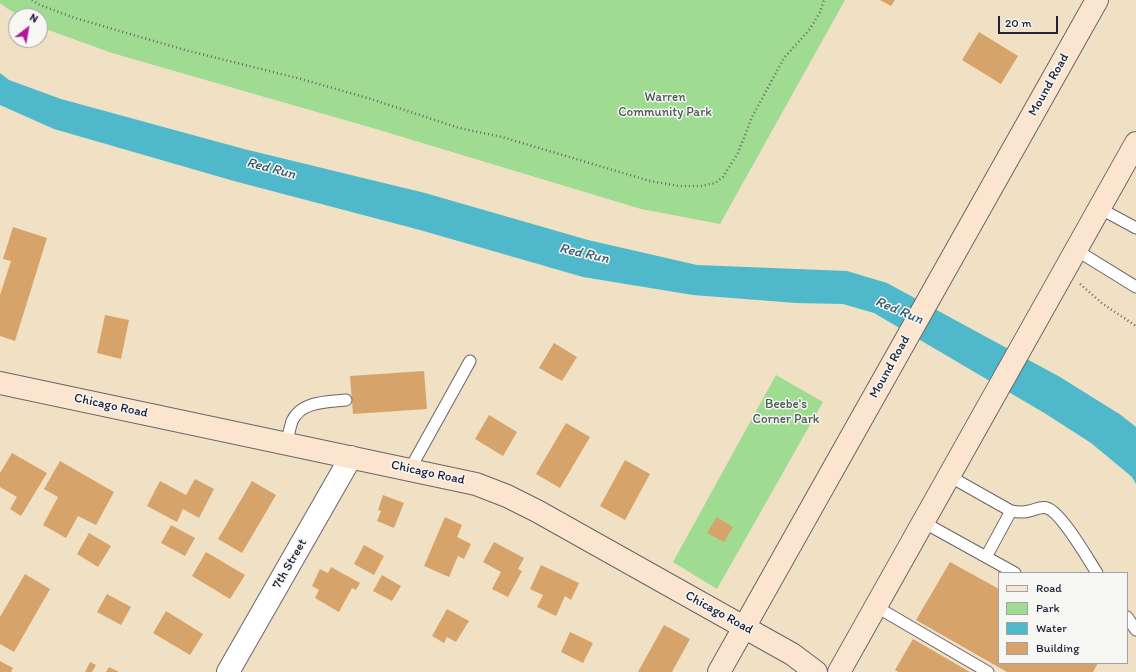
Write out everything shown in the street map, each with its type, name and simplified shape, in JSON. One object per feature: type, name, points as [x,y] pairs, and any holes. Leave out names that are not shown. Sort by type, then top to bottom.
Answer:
[{"type":"main road","name":"Mound Road","points":[[718,672],[1097,0]]},
{"type":"main road","points":[[839,672],[1136,143]]},
{"type":"main road","name":"Chicago Road","points":[[0,383],[476,484],[507,496],[537,511],[744,626],[792,654],[816,672]]},
{"type":"street","name":"7th Street","points":[[228,672],[351,457]]},
{"type":"lane","points":[[1099,208],[1136,228]]},
{"type":"lane","points":[[1076,250],[1136,287]]},
{"type":"lane","points":[[410,469],[470,361]]},
{"type":"lane","points":[[286,443],[292,421],[298,412],[313,404],[346,400]]},
{"type":"lane","points":[[949,476],[1011,511],[1020,513],[1029,512],[1038,508],[1046,507],[1053,511],[1064,523],[1097,572]]},
{"type":"lane","points":[[986,557],[1011,511]]},
{"type":"lane","points":[[923,522],[1014,572]]},
{"type":"lane","points":[[876,606],[988,672]]},
{"type":"lane","points":[[1128,618],[1136,630]]},
{"type":"path","points":[[32,0],[40,5],[75,18],[170,46],[301,79],[371,99],[460,128],[502,136],[643,179],[679,186],[701,186],[715,183],[723,177],[738,154],[752,117],[784,58],[810,29],[820,12],[824,0]]},
{"type":"path","points":[[1063,273],[1136,326]]},
{"type":"green space","name":"Warren Community Park","points":[[0,0],[845,0],[720,224],[641,209],[376,129],[112,53],[48,30],[48,8],[8,9],[0,3]]},
{"type":"green space","name":"Beebe's Corner Park","points":[[776,375],[823,402],[717,589],[673,562]]},
{"type":"water","name":"Red Run","points":[[0,73],[9,80],[61,99],[244,149],[425,193],[588,240],[697,265],[847,271],[887,283],[1060,377],[1121,415],[1136,427],[1136,484],[1132,477],[1091,443],[1046,414],[874,313],[843,304],[796,303],[693,295],[583,277],[420,230],[234,181],[54,129],[0,105]]},
{"type":"building","points":[[880,0],[895,0],[891,6]]},
{"type":"building","points":[[979,32],[1018,56],[1001,84],[962,60]]},
{"type":"building","points":[[13,227],[47,238],[15,341],[0,336],[0,295],[11,261],[3,259]]},
{"type":"building","points":[[105,315],[129,320],[121,359],[97,353]]},
{"type":"building","points":[[554,343],[577,357],[562,381],[539,368]]},
{"type":"building","points":[[424,371],[427,409],[353,414],[350,376]]},
{"type":"building","points":[[489,415],[517,432],[503,456],[475,439]]},
{"type":"building","points":[[566,423],[590,437],[560,488],[536,474]]},
{"type":"building","points":[[12,453],[47,473],[21,516],[10,509],[17,497],[0,487],[0,473]]},
{"type":"building","points":[[625,460],[650,474],[625,520],[600,506]]},
{"type":"building","points":[[60,461],[114,492],[96,525],[78,516],[66,538],[43,525],[58,497],[44,489]]},
{"type":"building","points":[[195,479],[214,489],[199,518],[183,509],[177,522],[147,506],[160,481],[186,495]]},
{"type":"building","points":[[252,481],[276,495],[242,553],[218,539]]},
{"type":"building","points":[[383,495],[404,503],[394,528],[377,521],[381,511],[378,510]]},
{"type":"building","points":[[445,517],[462,525],[457,537],[471,544],[464,559],[458,556],[449,577],[424,566]]},
{"type":"building","points":[[717,517],[733,527],[724,542],[707,533]]},
{"type":"building","points":[[171,525],[195,538],[185,556],[161,543]]},
{"type":"building","points":[[89,533],[111,546],[98,567],[77,554]]},
{"type":"building","points":[[494,542],[524,558],[518,569],[522,571],[508,597],[492,589],[501,572],[483,562]]},
{"type":"building","points":[[364,545],[384,556],[374,575],[354,564]]},
{"type":"building","points":[[206,552],[245,575],[230,599],[192,576]]},
{"type":"building","points":[[950,562],[998,588],[998,664],[1097,664],[1093,672],[1007,672],[916,620]]},
{"type":"building","points":[[541,565],[579,583],[571,600],[565,596],[556,616],[537,607],[543,595],[530,589]]},
{"type":"building","points":[[331,567],[360,583],[356,590],[352,588],[339,612],[315,598],[319,590],[312,586],[320,569],[328,573]]},
{"type":"building","points":[[25,574],[50,589],[14,652],[0,644],[0,617]]},
{"type":"building","points":[[382,575],[401,586],[392,601],[373,591]]},
{"type":"building","points":[[107,594],[131,607],[121,625],[97,612]]},
{"type":"building","points":[[447,609],[469,621],[456,642],[447,637],[444,643],[432,636]]},
{"type":"building","points":[[166,611],[203,634],[190,655],[153,633]]},
{"type":"building","points":[[664,625],[690,639],[672,672],[638,672]]},
{"type":"building","points":[[570,632],[593,643],[583,663],[561,652]]},
{"type":"building","points":[[913,639],[970,672],[898,672],[895,670]]},
{"type":"building","points":[[0,661],[13,668],[11,672],[0,672]]},
{"type":"building","points":[[90,662],[96,665],[92,672],[85,672]]},
{"type":"building","points":[[109,667],[119,672],[106,672]]}]
